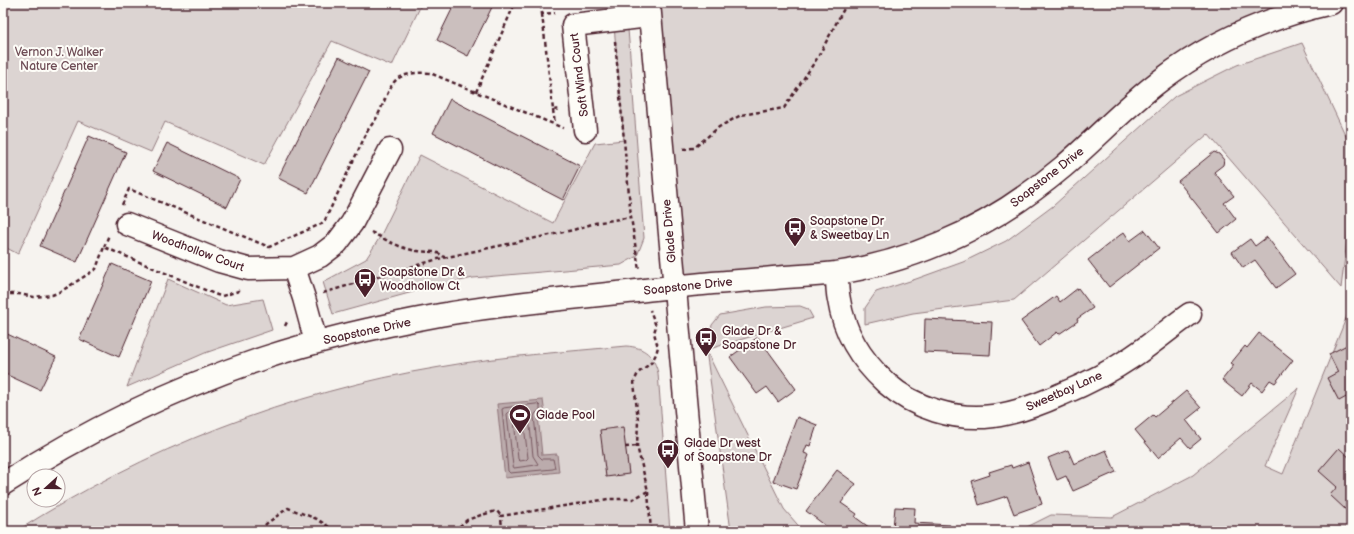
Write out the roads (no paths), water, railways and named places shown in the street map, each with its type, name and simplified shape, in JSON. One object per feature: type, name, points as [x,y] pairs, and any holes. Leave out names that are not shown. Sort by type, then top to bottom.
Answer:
[{"type":"street","name":"Soapstone Drive","points":[[3,484],[36,463],[129,413],[195,384],[263,358],[316,342],[360,331],[448,314],[508,305],[674,287],[837,273],[887,261],[940,244],[1005,210],[1040,186],[1134,102],[1182,65],[1221,43],[1259,25],[1283,16],[1331,3]]},
{"type":"street","name":"Soft Wind Court","points":[[585,130],[573,25],[613,20],[649,9]]},
{"type":"street","name":"Glade Drive","points":[[649,9],[697,531]]},
{"type":"street","name":"Woodhollow Court","points":[[119,223],[219,261],[248,269],[294,268],[320,256],[337,243],[352,224],[390,150]]},
{"type":"street","points":[[294,268],[316,342]]},
{"type":"street","name":"Sweetbay Lane","points":[[837,273],[839,300],[846,326],[857,349],[874,372],[894,390],[918,404],[942,413],[965,417],[992,416],[1017,411],[1076,388],[1106,373],[1132,357],[1190,314]]},
{"type":"water","name":"Glade Pool","points":[[543,400],[545,415],[538,415],[542,455],[557,454],[559,472],[505,478],[497,404]]},
{"type":"place","name":"Soapstone Dr & Sweetbay Ln","points":[[795,248]]},
{"type":"place","name":"Soapstone Dr & Woodhollow Ct","points":[[365,298]]},
{"type":"place","name":"Glade Dr & Soapstone Dr","points":[[706,358]]},
{"type":"place","name":"Glade Pool","points":[[520,434]]},
{"type":"place","name":"Glade Dr west of Soapstone Dr","points":[[668,470]]},
{"type":"park label","name":"Vernon J. Walker Nature Center","points":[[59,59]]}]
